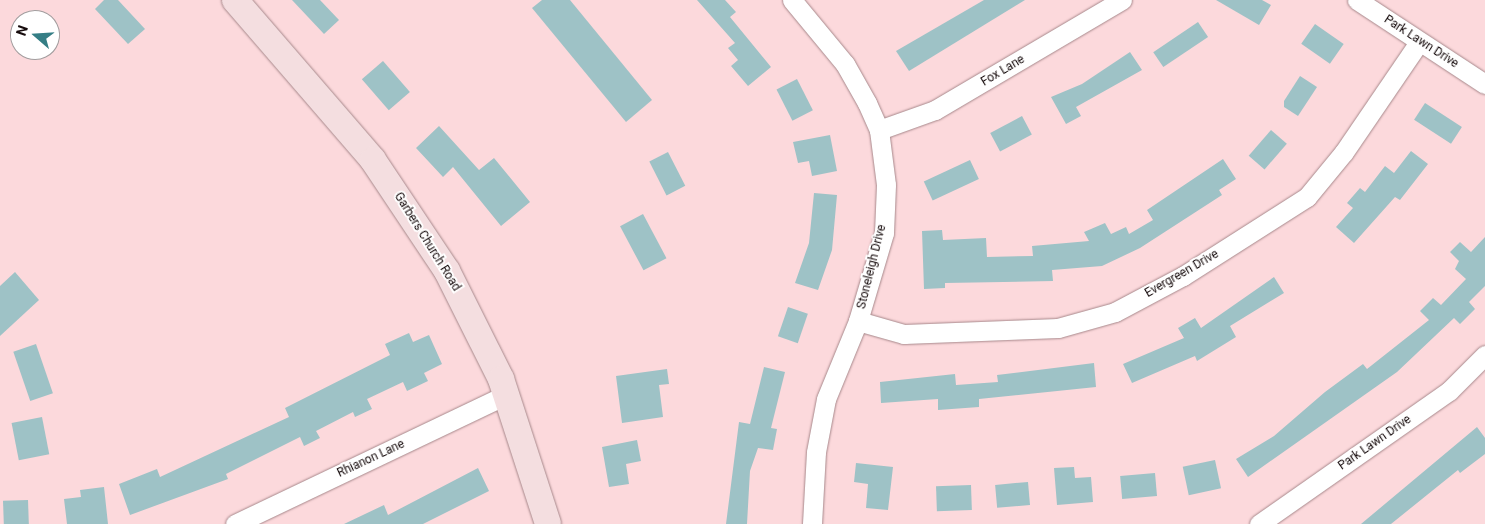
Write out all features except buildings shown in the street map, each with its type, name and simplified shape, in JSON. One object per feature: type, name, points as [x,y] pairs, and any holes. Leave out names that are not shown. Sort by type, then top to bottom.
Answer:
[{"type":"street","name":"Garbers Church Road","points":[[235,0],[395,190],[447,272],[507,394],[548,524]]},
{"type":"street","name":"Stoneleigh Drive","points":[[792,0],[845,64],[878,130],[886,185],[884,233],[858,321],[826,399],[816,452],[812,524]]},
{"type":"street","name":"Fox Lane","points":[[878,130],[935,110],[1122,0]]},
{"type":"street","name":"Park Lawn Drive","points":[[1358,0],[1485,84]]},
{"type":"street","name":"Evergreen Drive","points":[[858,321],[904,334],[1058,328],[1114,312],[1198,266],[1307,197],[1344,152],[1419,42]]},
{"type":"street","name":"Park Lawn Drive","points":[[1259,524],[1449,391],[1485,355]]},
{"type":"street","name":"Rhianon Lane","points":[[235,524],[507,394]]}]
